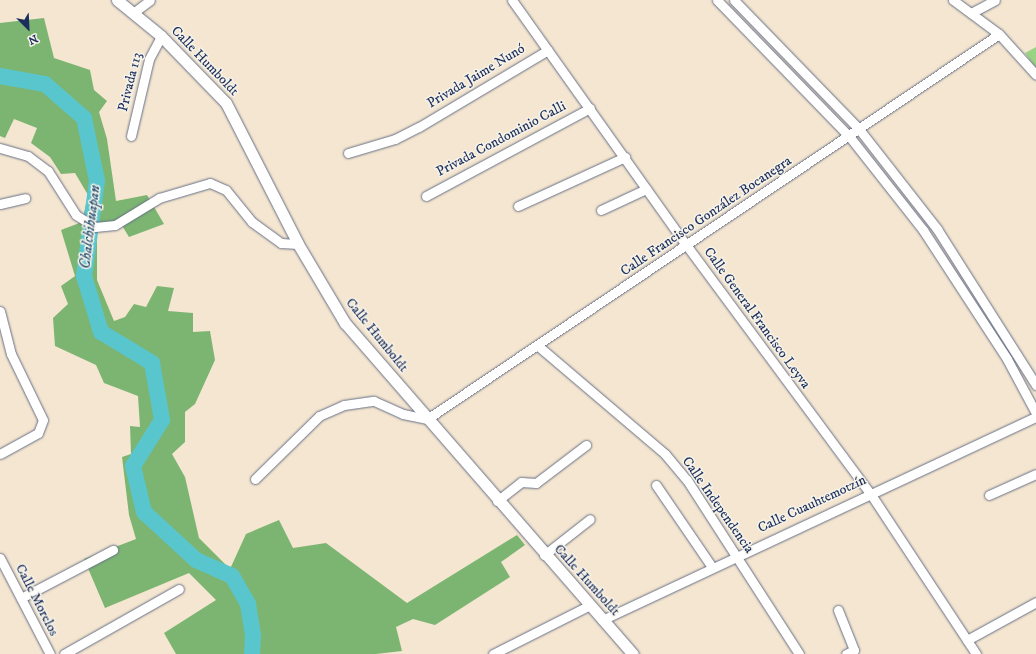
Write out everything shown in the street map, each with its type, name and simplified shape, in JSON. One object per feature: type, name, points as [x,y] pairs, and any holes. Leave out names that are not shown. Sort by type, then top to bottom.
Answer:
[{"type":"main road","name":"Calle Humboldt","points":[[117,0],[161,36],[226,103],[298,244],[345,323],[588,606],[633,654]]},
{"type":"street","points":[[133,13],[150,0]]},
{"type":"street","name":"Calle General Francisco Leyva","points":[[512,0],[687,246],[870,493],[976,654]]},
{"type":"street","points":[[717,0],[849,136],[923,230],[1007,359],[1036,413]]},
{"type":"street","points":[[734,0],[859,129],[937,229],[1036,385]]},
{"type":"street","points":[[953,0],[999,34],[1036,75]]},
{"type":"street","points":[[971,13],[995,0]]},
{"type":"street","name":"Calle Francisco González Bocanegra","points":[[427,419],[687,246],[999,34]]},
{"type":"street","name":"Privada 113","points":[[131,136],[150,59],[161,36]]},
{"type":"street","name":"Privada Jaime Nunó","points":[[348,153],[395,139],[419,127],[548,50]]},
{"type":"street","name":"Privada Condominio Calli","points":[[426,196],[590,108]]},
{"type":"street","points":[[0,148],[28,156],[48,171],[76,215],[83,222],[104,228],[115,225],[159,198],[210,183],[226,190],[252,222],[281,243],[298,244]]},
{"type":"street","points":[[518,206],[625,157]]},
{"type":"street","points":[[601,210],[646,189]]},
{"type":"street","points":[[0,204],[25,198]]},
{"type":"street","points":[[0,311],[11,354],[43,427],[38,434],[0,454]]},
{"type":"street","name":"Calle Independencia","points":[[537,345],[665,454],[688,480],[799,654]]},
{"type":"street","points":[[255,479],[318,416],[344,405],[374,400],[403,414],[427,419]]},
{"type":"street","name":"Calle Cuauhtemotzín","points":[[602,620],[736,555],[1036,417]]},
{"type":"street","points":[[497,501],[521,482],[536,483],[586,445]]},
{"type":"street","points":[[989,495],[1036,474]]},
{"type":"street","points":[[656,485],[712,567]]},
{"type":"street","points":[[544,555],[590,519]]},
{"type":"street","points":[[21,598],[113,550]]},
{"type":"street","name":"Calle Morelos","points":[[0,558],[50,654]]},
{"type":"street","points":[[64,654],[179,589]]},
{"type":"street","points":[[967,640],[1036,602]]},
{"type":"street","points":[[493,654],[588,606]]},
{"type":"street","points":[[838,610],[854,650],[846,654]]},
{"type":"green space","points":[[44,18],[54,58],[90,70],[94,90],[107,101],[99,112],[107,139],[116,201],[147,195],[164,224],[129,237],[121,224],[97,232],[97,280],[114,321],[125,317],[134,304],[146,307],[157,286],[174,288],[168,311],[193,313],[193,332],[210,331],[215,360],[195,404],[185,412],[185,442],[172,454],[185,477],[199,538],[230,569],[246,534],[279,520],[293,548],[326,543],[407,603],[517,535],[525,545],[501,562],[510,577],[435,625],[413,619],[396,627],[402,651],[376,654],[176,654],[164,633],[216,600],[189,573],[105,608],[84,559],[136,539],[129,515],[122,457],[131,454],[130,426],[140,427],[138,396],[104,383],[96,365],[55,346],[53,318],[68,304],[61,286],[75,276],[61,230],[82,222],[88,195],[75,173],[61,174],[50,157],[31,143],[37,128],[14,119],[5,138],[0,136],[0,23]]},
{"type":"green space","points":[[1036,47],[1036,68],[1025,53]]},
{"type":"waterway","name":"Chalchihuapan","points":[[0,76],[45,84],[84,118],[97,181],[84,276],[101,332],[152,363],[162,420],[133,466],[144,512],[196,560],[232,576],[248,604],[253,636],[252,654]]}]
